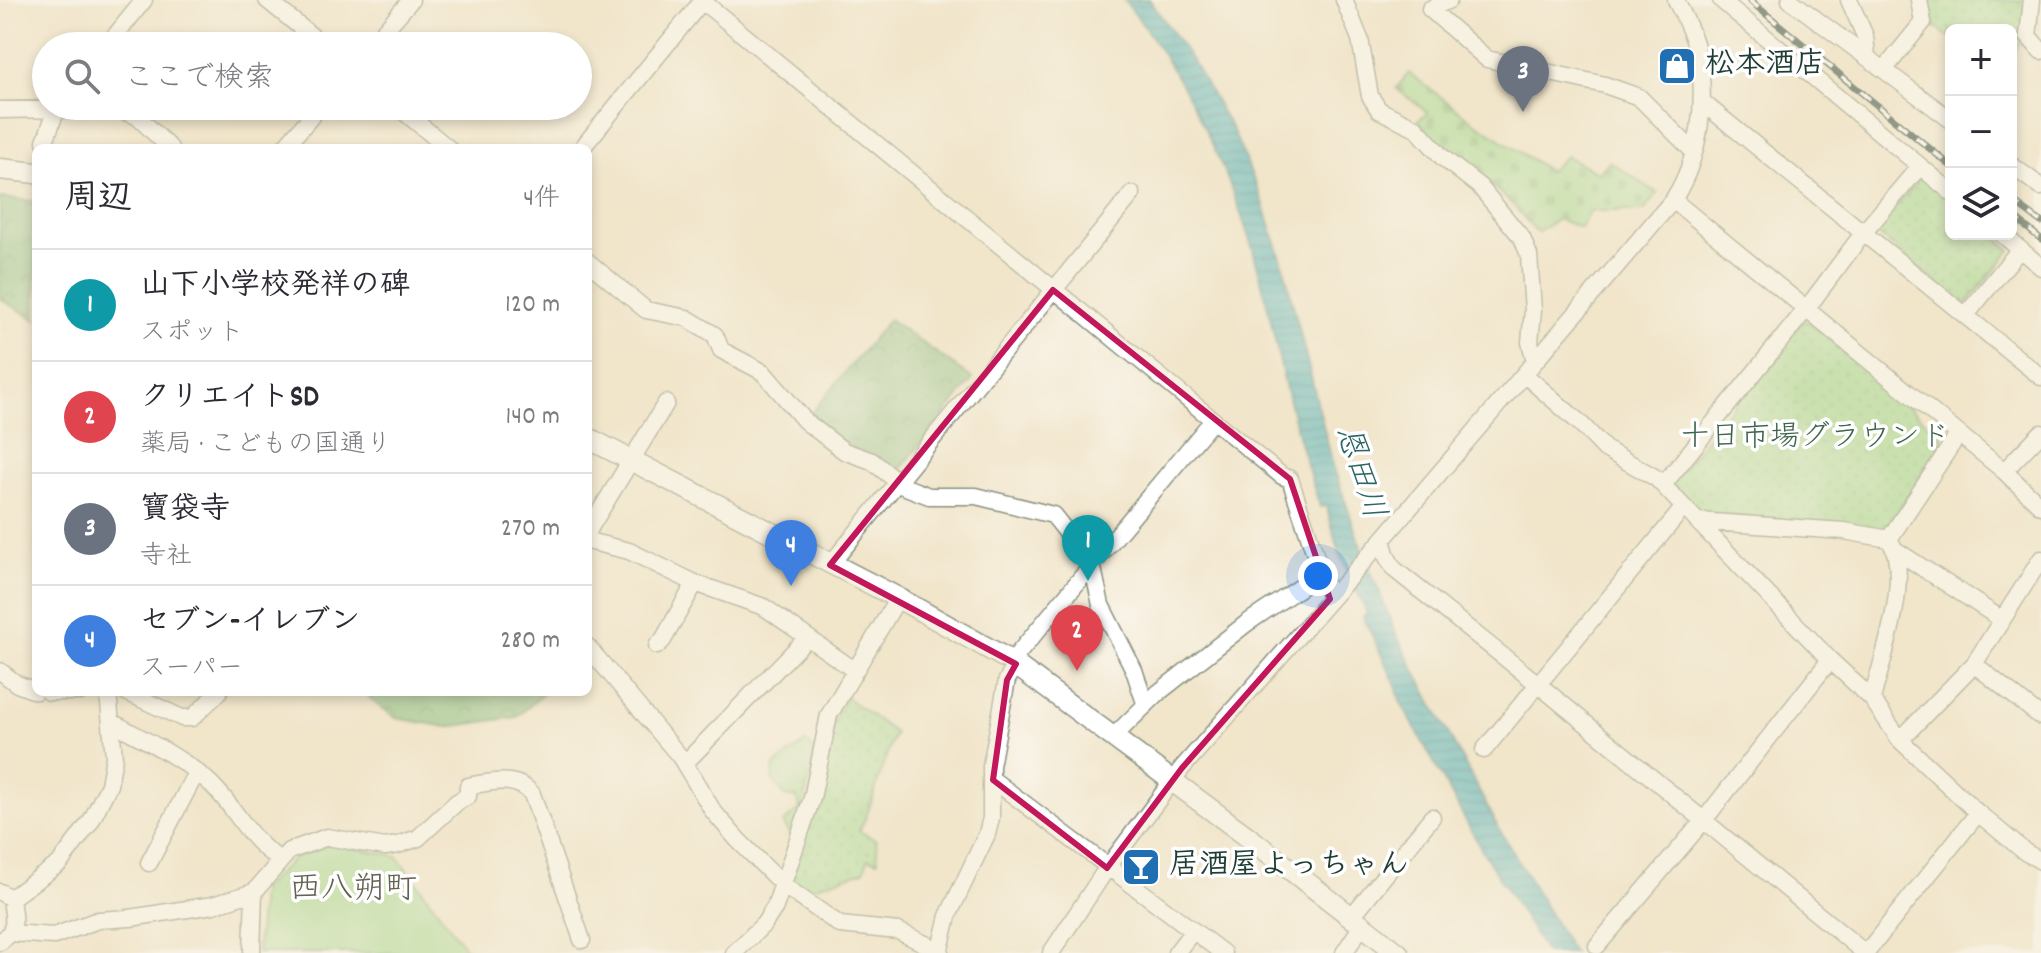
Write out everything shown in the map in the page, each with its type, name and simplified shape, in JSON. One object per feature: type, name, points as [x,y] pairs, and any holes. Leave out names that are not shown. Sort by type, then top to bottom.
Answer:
[{"type":"main road","points":[[0,169],[32,173]]},
{"type":"main road","points":[[592,440],[898,598],[1015,666],[1358,920],[1398,953]]},
{"type":"street","points":[[118,32],[144,0]]},
{"type":"street","points":[[267,0],[307,32]]},
{"type":"street","points":[[383,32],[411,0]]},
{"type":"street","points":[[585,144],[702,0],[1053,290],[1282,476],[1290,479],[1320,574],[1333,596]]},
{"type":"street","points":[[1344,0],[1360,39],[1370,96],[1379,110],[1416,128],[1443,158],[1480,187],[1522,238],[1529,255],[1533,310],[1530,368],[1605,449],[1663,485],[1830,660],[1872,699],[1900,740],[1978,813],[2025,852],[2041,861]]},
{"type":"street","points":[[1449,0],[1430,9],[1487,59],[1605,85],[1639,97],[1694,152]]},
{"type":"street","points":[[1051,953],[1107,868],[1171,781],[1673,200],[1694,152],[1702,102],[1697,49],[1676,0]]},
{"type":"street","points":[[1721,0],[1945,187]]},
{"type":"street","points":[[1790,0],[1945,116]]},
{"type":"street","points":[[1849,0],[1865,36],[1867,56]]},
{"type":"street","points":[[1884,70],[1923,22],[1919,0]]},
{"type":"street","points":[[2032,0],[2028,36],[2041,51]]},
{"type":"street","points":[[1702,102],[2041,377]]},
{"type":"street","points":[[0,110],[32,109]]},
{"type":"street","points":[[46,144],[52,120]]},
{"type":"street","points":[[141,120],[166,144]]},
{"type":"street","points":[[287,144],[308,120]]},
{"type":"street","points":[[414,120],[443,144]]},
{"type":"street","points":[[1663,485],[1920,166]]},
{"type":"street","points":[[2015,168],[2041,187]]},
{"type":"street","points":[[830,565],[1132,194]]},
{"type":"street","points":[[1673,200],[2004,471],[2041,506]]},
{"type":"street","points":[[2009,240],[2041,267]]},
{"type":"street","points":[[1966,315],[2020,249]]},
{"type":"street","points":[[592,265],[646,310],[687,318],[715,335],[721,350],[763,372],[805,421],[844,451],[872,461],[916,493],[976,496],[1050,513],[1092,564],[1101,605],[1134,670],[1145,703]]},
{"type":"street","points":[[592,525],[666,403]]},
{"type":"street","points":[[592,652],[685,763],[713,811],[784,886],[840,925],[898,931],[940,952],[948,916],[987,834],[991,818],[991,766],[1007,680],[1015,666],[1016,656],[1213,420]]},
{"type":"street","points":[[2004,471],[2041,433]]},
{"type":"street","points":[[1872,699],[1895,612],[1893,545],[1958,435]]},
{"type":"street","points":[[1484,750],[1684,507]]},
{"type":"street","points":[[1697,521],[1844,531],[1893,545],[2001,619]]},
{"type":"street","points":[[592,542],[629,551],[695,583],[764,607],[854,670]]},
{"type":"street","points":[[1380,542],[1394,569],[1866,953],[1978,813]]},
{"type":"street","points":[[1900,740],[1974,664],[2041,559]]},
{"type":"street","points":[[1113,737],[1145,703],[1247,623],[1320,574]]},
{"type":"street","points":[[657,646],[695,583]]},
{"type":"street","points":[[734,953],[764,924],[775,907],[812,798],[829,715],[898,598]]},
{"type":"street","points":[[685,763],[806,639]]},
{"type":"street","points":[[1597,946],[1704,820],[1830,660]]},
{"type":"street","points":[[1974,664],[2041,717]]},
{"type":"street","points":[[0,671],[17,684],[32,690]]},
{"type":"street","points":[[4,942],[14,922],[3,895],[60,863],[91,821],[109,785],[114,757],[109,696]]},
{"type":"street","points":[[135,696],[182,718],[192,718],[215,696]]},
{"type":"street","points":[[112,722],[174,755],[226,801],[253,839],[281,860]]},
{"type":"street","points":[[149,863],[196,773]]},
{"type":"street","points":[[993,780],[1223,953]]},
{"type":"street","points":[[4,942],[54,936],[98,920],[213,905],[254,892],[289,851],[327,837],[385,847],[398,845],[418,838],[438,823],[457,802],[468,796],[468,786],[498,781],[514,782],[526,787],[532,794],[582,940]]},
{"type":"street","points":[[1344,953],[1358,920],[1432,817]]},
{"type":"street","points":[[252,953],[254,892]]},
{"type":"street","points":[[1176,953],[1192,932]]},
{"type":"highlighted area","points":[[1053,290],[1290,479],[1330,599],[1182,768],[1107,868],[993,780],[1007,680],[1016,664],[830,565]]},
{"type":"green space","points":[[1924,0],[2026,0],[2023,39],[2017,48],[2017,24],[1945,24],[1945,34],[1927,20]]},
{"type":"green space","points":[[1409,73],[1474,122],[1549,171],[1566,156],[1599,173],[1609,161],[1657,193],[1644,211],[1590,211],[1580,228],[1558,219],[1537,233],[1515,207],[1446,144],[1439,146],[1418,120],[1428,113],[1396,88]]},
{"type":"green space","points":[[1921,176],[1945,196],[1945,240],[1998,240],[2011,250],[1965,306],[1875,232]]},
{"type":"green space","points":[[0,198],[32,201],[32,318],[0,299]]},
{"type":"green space","points":[[889,319],[973,379],[896,475],[849,447],[808,417]]},
{"type":"green space","name":"十日市場グラウンド","points":[[1808,321],[1942,436],[1943,443],[1885,532],[1699,513],[1674,486],[1673,479],[1802,322]]},
{"type":"green space","points":[[541,696],[517,717],[447,727],[396,718],[369,698]]},
{"type":"green space","points":[[846,697],[895,733],[859,831],[876,840],[878,861],[868,859],[864,871],[800,891],[790,885],[830,729]]},
{"type":"green space","points":[[806,742],[814,749],[813,761],[793,838],[783,823],[800,809],[797,798],[785,796],[772,779],[774,766]]},
{"type":"green space","points":[[331,844],[397,856],[469,953],[257,953],[261,890],[294,858]]},
{"type":"water","points":[[1124,0],[1150,0],[1193,62],[1233,131],[1262,199],[1283,264],[1333,465],[1361,547],[1398,638],[1499,829],[1573,953],[1546,953],[1483,852],[1400,701],[1396,685],[1363,617],[1367,613],[1341,558],[1326,506],[1320,507],[1295,425],[1258,268],[1241,214],[1214,149],[1183,87]]},
{"type":"railway","points":[[1749,0],[1945,161]]},
{"type":"railway","points":[[2017,204],[2041,222]]},
{"type":"railway","points":[[2017,220],[2041,239]]},
{"type":"place","name":"松本酒店","points":[[1677,66]]},
{"type":"place","name":"寶袋寺","points":[[1523,112]]},
{"type":"place","name":"山下小学校発祥の碑","points":[[1088,581]]},
{"type":"place","name":"セブン-イレブン","points":[[791,586]]},
{"type":"place","name":"クリエイトSD","points":[[1077,671]]},
{"type":"place","name":"居酒屋よっちゃん","points":[[1141,867]]},
{"type":"district","name":"西八朔町","points":[[353,891]]},
{"type":"water label","name":"恩田川","points":[[1358,473]]}]
